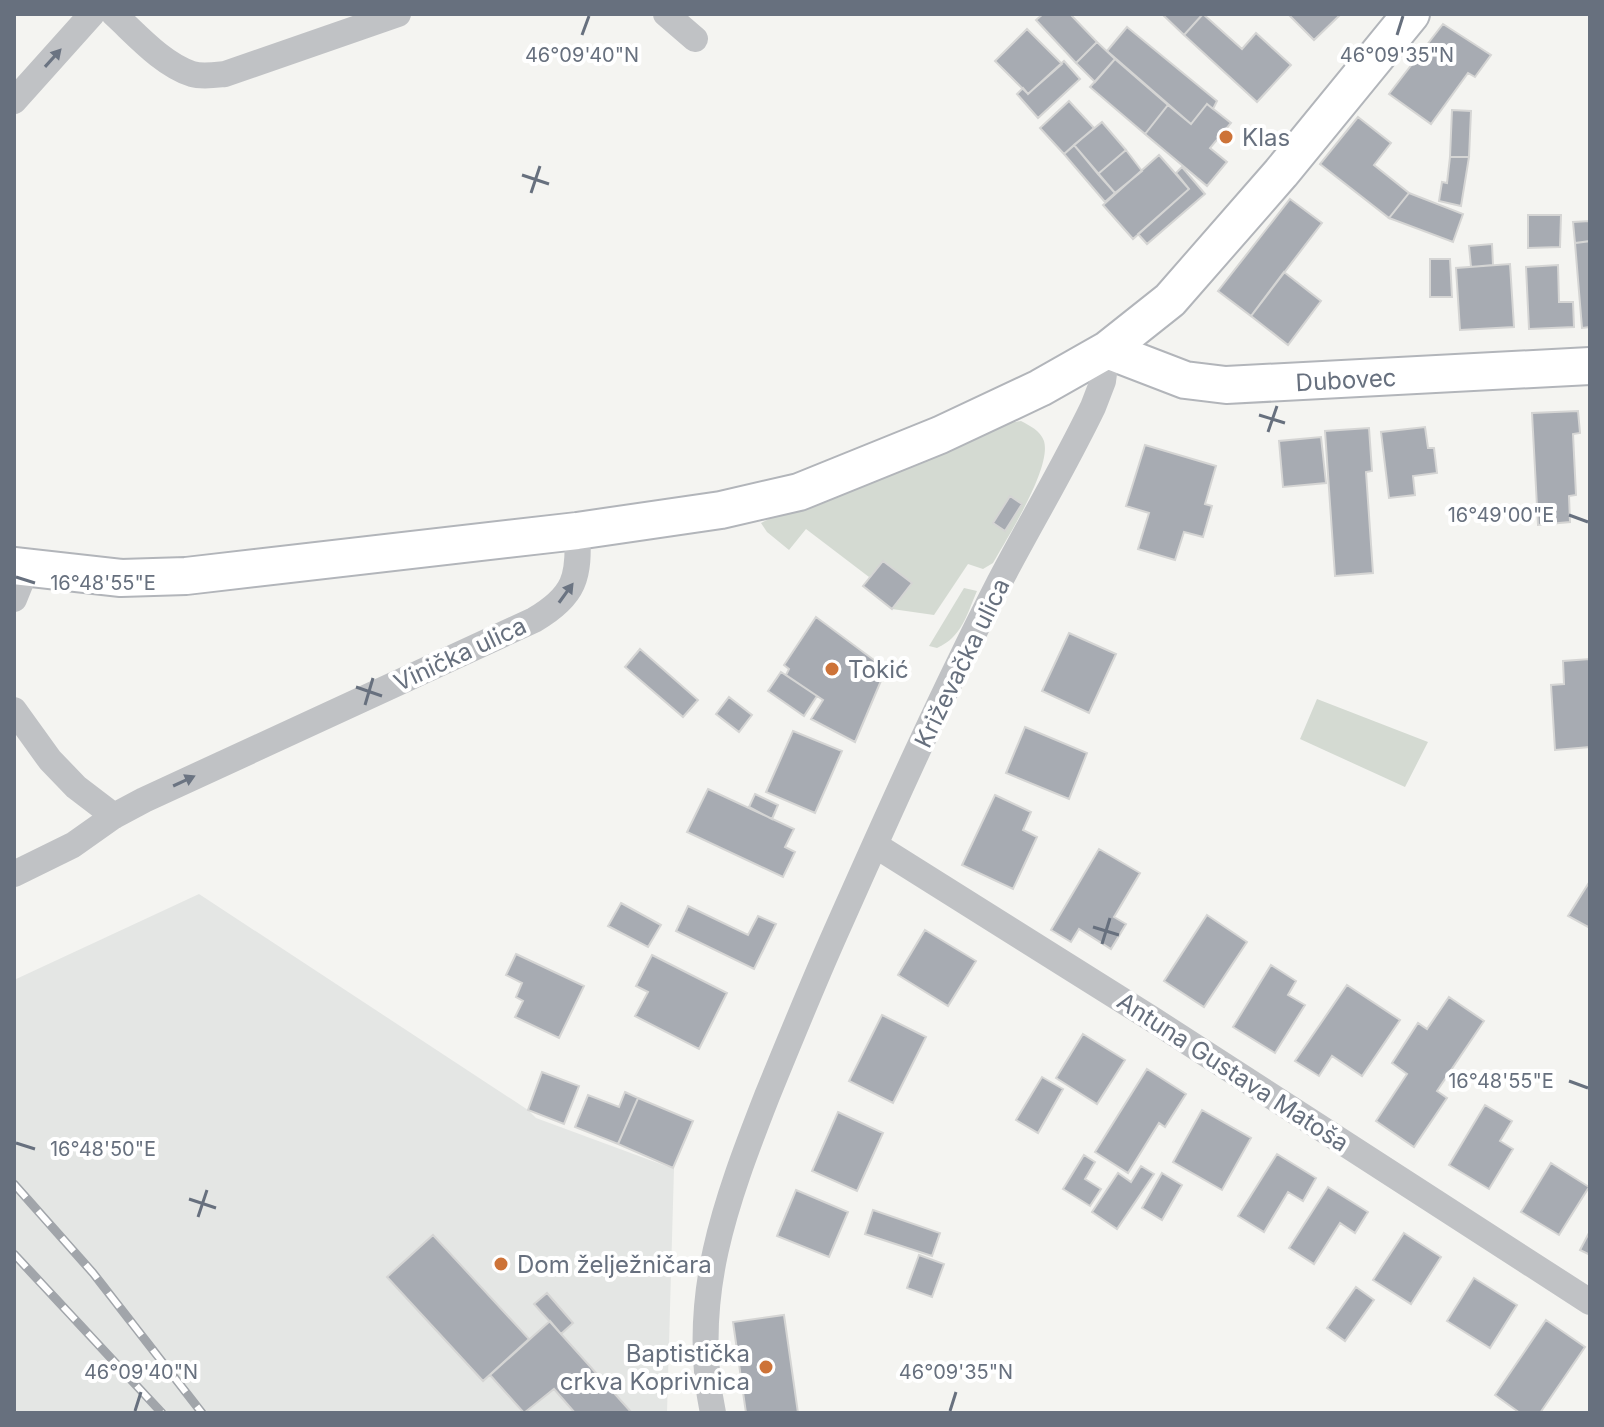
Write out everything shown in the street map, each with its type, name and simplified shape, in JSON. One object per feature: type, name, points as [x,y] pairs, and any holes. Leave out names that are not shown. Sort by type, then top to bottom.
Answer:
[{"type":"main road","points":[[18,577],[186,576],[577,531],[721,510],[799,492],[940,435],[1040,388],[1107,350],[1170,300],[1192,277],[1411,14]]},
{"type":"main road","name":"Dubovec","points":[[1107,350],[1185,380],[1226,385],[1590,366]]},
{"type":"street","points":[[14,101],[92,14]]},
{"type":"street","points":[[114,14],[160,56],[192,74],[208,75],[225,74],[398,14]]},
{"type":"street","points":[[666,14],[695,39]]},
{"type":"street","name":"Križevačka ulica","points":[[713,1413],[705,1348],[707,1293],[724,1211],[806,998],[999,584],[1093,407],[1103,381],[1107,350]]},
{"type":"street","name":"Vinička ulica","points":[[14,874],[73,845],[114,816],[556,607],[574,586],[579,557],[577,531]]},
{"type":"street","points":[[14,710],[50,760],[76,787],[114,816]]},
{"type":"street","name":"Antuna Gustava Matoša","points":[[875,845],[1590,1302]]},
{"type":"shaded area","points":[[1021,421],[1037,431],[1044,441],[1045,453],[1035,485],[993,563],[983,569],[968,564],[934,615],[892,609],[912,583],[884,561],[869,577],[806,529],[789,550],[761,523],[796,505],[994,425]]},
{"type":"shaded area","points":[[964,588],[977,591],[963,624],[945,643],[937,648],[929,646]]},
{"type":"shaded area","points":[[1317,699],[1428,742],[1405,787],[1300,739]]},
{"type":"shaded area","points":[[199,894],[536,1118],[674,1169],[667,1413],[14,1413],[14,980]]},
{"type":"building","points":[[1043,14],[1070,14],[1097,42],[1076,63],[1036,20]]},
{"type":"building","points":[[1162,14],[1203,14],[1184,35]]},
{"type":"building","points":[[1203,14],[1242,49],[1256,33],[1291,65],[1257,102],[1184,35]]},
{"type":"building","points":[[1288,14],[1341,14],[1314,40]]},
{"type":"building","points":[[1443,24],[1491,55],[1475,77],[1468,73],[1431,124],[1389,94]]},
{"type":"building","points":[[1127,27],[1217,101],[1213,109],[1207,104],[1191,124],[1107,51]]},
{"type":"building","points":[[1027,29],[1062,64],[1028,94],[995,61]]},
{"type":"building","points":[[1097,42],[1115,59],[1095,82],[1076,63]]},
{"type":"building","points":[[1115,59],[1168,105],[1145,134],[1090,87]]},
{"type":"building","points":[[1064,61],[1080,79],[1038,118],[1017,94],[1023,88],[1028,94]]},
{"type":"building","points":[[1069,101],[1094,128],[1064,154],[1040,128]]},
{"type":"building","points":[[1207,104],[1231,123],[1210,148],[1227,162],[1207,186],[1145,134],[1168,105],[1191,124]]},
{"type":"building","points":[[1452,110],[1471,111],[1469,157],[1450,157]]},
{"type":"building","points":[[1358,117],[1391,143],[1374,165],[1409,193],[1389,218],[1320,164]]},
{"type":"building","points":[[1102,122],[1126,150],[1098,174],[1074,145]]},
{"type":"building","points":[[1074,145],[1115,193],[1105,202],[1064,154]]},
{"type":"building","points":[[1126,150],[1142,171],[1115,193],[1098,174]]},
{"type":"building","points":[[1159,155],[1189,189],[1133,239],[1103,205]]},
{"type":"building","points":[[1450,157],[1469,157],[1461,206],[1439,201],[1442,182],[1447,183]]},
{"type":"building","points":[[1182,167],[1205,194],[1147,244],[1138,234],[1189,189],[1176,173]]},
{"type":"building","points":[[1409,193],[1463,214],[1453,242],[1389,218]]},
{"type":"building","points":[[1290,199],[1322,223],[1251,316],[1218,291]]},
{"type":"building","points":[[1528,215],[1561,215],[1560,247],[1528,248]]},
{"type":"building","points":[[1590,221],[1590,241],[1575,243],[1573,222]]},
{"type":"building","points":[[1590,241],[1590,327],[1582,328],[1575,243]]},
{"type":"building","points":[[1492,244],[1493,265],[1471,267],[1469,246]]},
{"type":"building","points":[[1430,259],[1450,259],[1452,297],[1430,297]]},
{"type":"building","points":[[1510,264],[1514,327],[1460,330],[1456,268]]},
{"type":"building","points":[[1558,265],[1559,302],[1573,302],[1574,327],[1529,329],[1526,267]]},
{"type":"building","points":[[1284,272],[1321,301],[1288,345],[1251,316]]},
{"type":"building","points":[[1578,411],[1580,433],[1573,434],[1576,495],[1569,496],[1570,522],[1538,525],[1532,413]]},
{"type":"building","points":[[1425,427],[1428,448],[1434,448],[1437,473],[1413,476],[1415,495],[1389,498],[1381,432]]},
{"type":"building","points":[[1369,428],[1372,471],[1366,472],[1373,573],[1335,576],[1325,431]]},
{"type":"building","points":[[1321,437],[1326,483],[1283,487],[1279,441]]},
{"type":"building","points":[[1145,445],[1216,466],[1205,504],[1212,506],[1203,537],[1184,532],[1175,560],[1138,549],[1149,513],[1126,506]]},
{"type":"building","points":[[1010,496],[1022,504],[1005,531],[993,523]]},
{"type":"building","points":[[883,561],[912,583],[892,609],[863,586]]},
{"type":"building","points":[[816,617],[886,669],[855,742],[811,719],[823,700],[786,675],[789,669],[784,665]]},
{"type":"building","points":[[1069,633],[1116,654],[1089,713],[1042,691]]},
{"type":"building","points":[[640,649],[698,700],[683,717],[625,667]]},
{"type":"building","points":[[1590,659],[1590,747],[1555,750],[1551,685],[1564,684],[1563,661]]},
{"type":"building","points":[[781,672],[817,696],[804,716],[768,691]]},
{"type":"building","points":[[729,697],[752,715],[739,732],[716,714]]},
{"type":"building","points":[[1025,727],[1087,753],[1069,799],[1006,773]]},
{"type":"building","points":[[793,731],[842,751],[815,813],[766,792]]},
{"type":"building","points":[[708,789],[794,829],[785,847],[795,852],[783,877],[687,832]]},
{"type":"building","points":[[755,794],[778,805],[772,819],[749,807]]},
{"type":"building","points":[[995,795],[1031,812],[1023,830],[1037,837],[1013,889],[962,865]]},
{"type":"building","points":[[1099,849],[1140,873],[1114,917],[1126,924],[1111,949],[1079,929],[1071,942],[1051,930]]},
{"type":"building","points":[[1590,881],[1590,928],[1568,916]]},
{"type":"building","points":[[621,903],[661,925],[648,947],[608,926]]},
{"type":"building","points":[[688,906],[748,935],[758,916],[776,924],[754,969],[676,931]]},
{"type":"building","points":[[1207,915],[1247,942],[1204,1007],[1164,981]]},
{"type":"building","points":[[925,930],[976,961],[948,1006],[898,975]]},
{"type":"building","points":[[516,954],[584,986],[559,1038],[515,1017],[523,1001],[516,997],[522,983],[506,975]]},
{"type":"building","points":[[652,955],[727,993],[699,1049],[635,1016],[648,992],[636,986]]},
{"type":"building","points":[[1271,965],[1296,981],[1288,995],[1305,1005],[1275,1053],[1233,1027]]},
{"type":"building","points":[[1347,985],[1400,1020],[1362,1076],[1332,1056],[1319,1076],[1295,1061]]},
{"type":"building","points":[[1449,997],[1484,1021],[1437,1091],[1447,1098],[1414,1147],[1376,1121],[1407,1074],[1392,1063],[1418,1023],[1427,1029]]},
{"type":"building","points":[[882,1015],[926,1037],[893,1103],[849,1081]]},
{"type":"building","points":[[1083,1034],[1125,1060],[1097,1104],[1056,1078]]},
{"type":"building","points":[[1147,1069],[1186,1094],[1165,1127],[1159,1123],[1128,1173],[1095,1152]]},
{"type":"building","points":[[542,1072],[579,1086],[564,1124],[528,1110]]},
{"type":"building","points":[[1042,1077],[1063,1089],[1038,1133],[1016,1120]]},
{"type":"building","points":[[625,1092],[638,1098],[618,1144],[575,1127],[588,1095],[619,1107]]},
{"type":"building","points":[[638,1098],[693,1121],[673,1168],[618,1144]]},
{"type":"building","points":[[1485,1105],[1512,1121],[1500,1141],[1513,1149],[1489,1189],[1449,1165]]},
{"type":"building","points":[[1202,1110],[1251,1138],[1222,1190],[1173,1162]]},
{"type":"building","points":[[838,1112],[883,1133],[857,1191],[812,1171]]},
{"type":"building","points":[[1277,1154],[1316,1178],[1303,1201],[1288,1192],[1264,1232],[1238,1216]]},
{"type":"building","points":[[1084,1155],[1095,1162],[1085,1179],[1101,1189],[1090,1206],[1063,1189]]},
{"type":"building","points":[[1551,1163],[1589,1187],[1559,1235],[1521,1212]]},
{"type":"building","points":[[1141,1166],[1154,1174],[1117,1229],[1092,1212],[1118,1173],[1131,1182]]},
{"type":"building","points":[[1162,1173],[1182,1185],[1162,1220],[1142,1208]]},
{"type":"building","points":[[1328,1187],[1368,1212],[1355,1233],[1340,1223],[1314,1264],[1289,1248]]},
{"type":"building","points":[[796,1190],[848,1212],[829,1257],[777,1236]]},
{"type":"building","points":[[873,1210],[940,1233],[932,1256],[865,1234]]},
{"type":"building","points":[[1590,1231],[1590,1255],[1580,1250]]},
{"type":"building","points":[[1404,1233],[1441,1257],[1411,1304],[1373,1280]]},
{"type":"building","points":[[433,1235],[529,1339],[483,1381],[387,1277]]},
{"type":"building","points":[[919,1255],[944,1264],[932,1297],[907,1288]]},
{"type":"building","points":[[1474,1278],[1517,1305],[1490,1348],[1447,1321]]},
{"type":"building","points":[[1356,1287],[1374,1300],[1345,1341],[1327,1328]]},
{"type":"building","points":[[547,1293],[573,1323],[561,1334],[534,1304]]},
{"type":"building","name":"Baptistička crkva Koprivnica","points":[[784,1315],[798,1413],[746,1413],[733,1322]]},
{"type":"building","points":[[1546,1320],[1585,1347],[1540,1413],[1520,1413],[1495,1395]]},
{"type":"building","points":[[550,1321],[632,1413],[575,1413],[554,1389],[524,1413],[490,1375]]},
{"type":"railway","points":[[14,1184],[93,1273],[202,1413]]},
{"type":"railway","points":[[14,1254],[162,1413]]},
{"type":"place","name":"Klas","points":[[1226,137]]},
{"type":"place","name":"Tokić","points":[[832,669]]},
{"type":"place","name":"Dom želježničara","points":[[501,1264]]},
{"type":"place","name":"Baptistička crkva Koprivnica","points":[[766,1367]]}]
